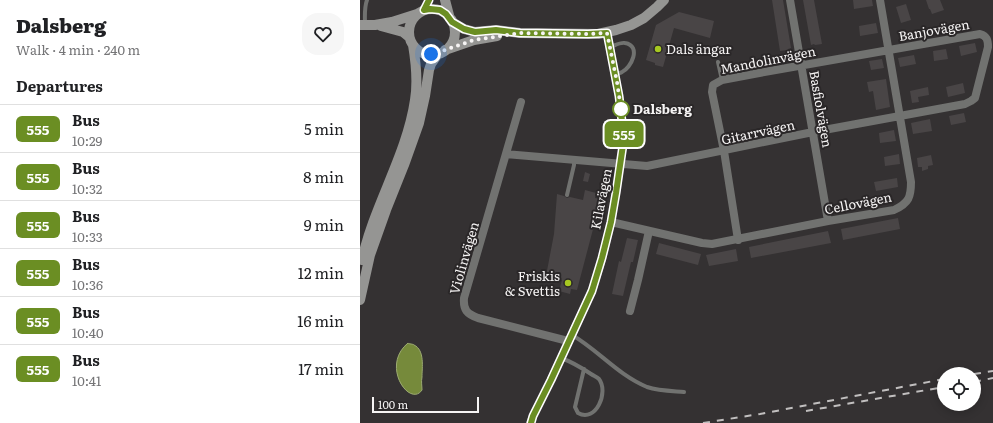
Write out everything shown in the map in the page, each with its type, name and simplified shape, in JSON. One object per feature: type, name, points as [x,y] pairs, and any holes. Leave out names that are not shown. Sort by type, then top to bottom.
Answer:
[{"type":"main road","points":[[360,269],[377,212],[401,150],[413,112],[416,64],[409,31],[413,19],[429,0]]},
{"type":"main road","points":[[360,300],[370,255],[419,123],[431,64],[441,52],[450,45],[454,38],[454,30],[445,0]]},
{"type":"main road","points":[[367,25],[392,22],[430,9],[440,10],[446,14],[451,21],[464,29],[475,32],[496,30],[520,33],[607,33],[631,25],[644,18],[664,0]]},
{"type":"main road","points":[[367,25],[403,32],[418,50],[431,54],[479,39],[520,33]]},
{"type":"street","name":"Basfiolvägen","points":[[790,0],[828,221]]},
{"type":"street","name":"Cellovägen","points":[[611,222],[712,244],[828,221],[894,210],[902,206],[907,201],[911,193],[911,182],[888,50],[882,0]]},
{"type":"street","name":"Kilavägen","points":[[530,423],[592,291],[611,222],[624,138],[619,96],[607,33]]},
{"type":"street","name":"Banjovägen","points":[[888,50],[980,34],[987,38],[988,42],[975,98],[971,102],[899,116]]},
{"type":"street","name":"Mandolinvägen","points":[[738,240],[724,151],[712,92],[713,85],[722,80],[888,50]]},
{"type":"street","name":"Violinvägen","points":[[521,102],[464,298],[465,307],[470,315],[478,318],[570,338]]},
{"type":"street","name":"Gitarrvägen","points":[[621,164],[647,166],[899,116]]},
{"type":"street","points":[[506,154],[621,164]]},
{"type":"street","points":[[630,311],[649,231]]},
{"type":"lane","points":[[367,0],[364,12],[367,25]]},
{"type":"lane","points":[[610,47],[621,43],[626,43],[633,48],[634,52],[632,62],[621,73],[615,74]]},
{"type":"lane","points":[[718,62],[722,80]]},
{"type":"lane","points":[[567,195],[574,160]]},
{"type":"lane","points":[[570,338],[579,339],[627,376],[648,387],[668,391],[684,392]]},
{"type":"lane","points":[[561,358],[584,369],[598,379],[602,388],[600,405],[597,410],[592,413],[581,415],[578,413],[575,406],[584,369]]},
{"type":"shaded area","points":[[408,343],[418,347],[421,355],[422,390],[417,394],[411,393],[405,389],[400,382],[397,373],[397,363],[400,352]]},
{"type":"building","points":[[772,0],[783,0],[791,48],[788,50],[780,51]]},
{"type":"building","points":[[803,0],[814,0],[822,44],[811,45]]},
{"type":"building","points":[[853,0],[872,0],[873,6],[854,9]]},
{"type":"building","points":[[926,0],[940,0],[944,10],[932,14]]},
{"type":"building","points":[[906,4],[911,20],[901,23],[896,7]]},
{"type":"building","name":"Dals ängar","points":[[679,12],[714,21],[710,38],[674,28],[663,67],[646,60],[656,25]]},
{"type":"building","points":[[876,23],[878,33],[860,36],[859,26]]},
{"type":"building","points":[[975,43],[977,52],[961,56],[959,46]]},
{"type":"building","points":[[946,49],[948,59],[934,61],[933,51]]},
{"type":"building","points":[[914,55],[916,64],[900,67],[898,58]]},
{"type":"building","points":[[882,59],[884,68],[871,70],[869,61]]},
{"type":"building","points":[[886,79],[890,107],[876,110],[873,91],[869,92],[867,82]]},
{"type":"building","points":[[963,83],[965,93],[948,97],[946,87]]},
{"type":"building","points":[[928,87],[929,95],[918,97],[919,102],[912,103],[910,91]]},
{"type":"building","points":[[964,113],[966,122],[951,125],[949,116]]},
{"type":"building","points":[[930,119],[932,131],[913,134],[911,123]]},
{"type":"building","points":[[894,130],[896,141],[880,143],[879,133]]},
{"type":"building","points":[[899,154],[900,164],[885,166],[884,157]]},
{"type":"building","points":[[931,155],[933,165],[928,166],[928,169],[922,171],[922,167],[918,167],[917,158]]},
{"type":"building","points":[[585,172],[590,174],[588,182],[583,181]]},
{"type":"building","points":[[897,178],[898,187],[876,191],[874,182]]},
{"type":"building","points":[[585,190],[596,193],[595,198],[601,199],[577,290],[571,289],[570,294],[559,291],[562,280],[546,276],[554,234],[557,194],[567,198],[570,197],[583,200]]},
{"type":"building","points":[[898,218],[900,229],[843,240],[841,229]]},
{"type":"building","points":[[828,231],[831,243],[751,258],[749,247]]},
{"type":"building","points":[[627,238],[638,240],[623,296],[612,294],[619,261],[621,262]]},
{"type":"building","points":[[659,243],[701,254],[698,265],[656,254]]},
{"type":"building","points":[[736,249],[738,261],[709,266],[706,255]]},
{"type":"railway","points":[[981,373],[993,371]]},
{"type":"railway","points":[[981,381],[993,378]]},
{"type":"railway","points":[[703,423],[760,414],[937,380]]},
{"type":"railway","points":[[806,411],[937,388]]},
{"type":"bus line","name":"555","points":[[429,0],[424,10],[440,10],[446,14],[452,22],[469,31],[504,30],[520,33],[607,33],[616,76],[624,138],[611,222],[592,291],[531,423]]},
{"type":"place","name":"Dals ängar","points":[[658,49]]},
{"type":"place","name":"Dalsberg","points":[[621,109]]},
{"type":"place","name":"Friskis & Svettis","points":[[568,283]]},
{"type":"route","points":[[431,54],[438,54],[474,40],[520,33],[607,33],[621,109]]}]
